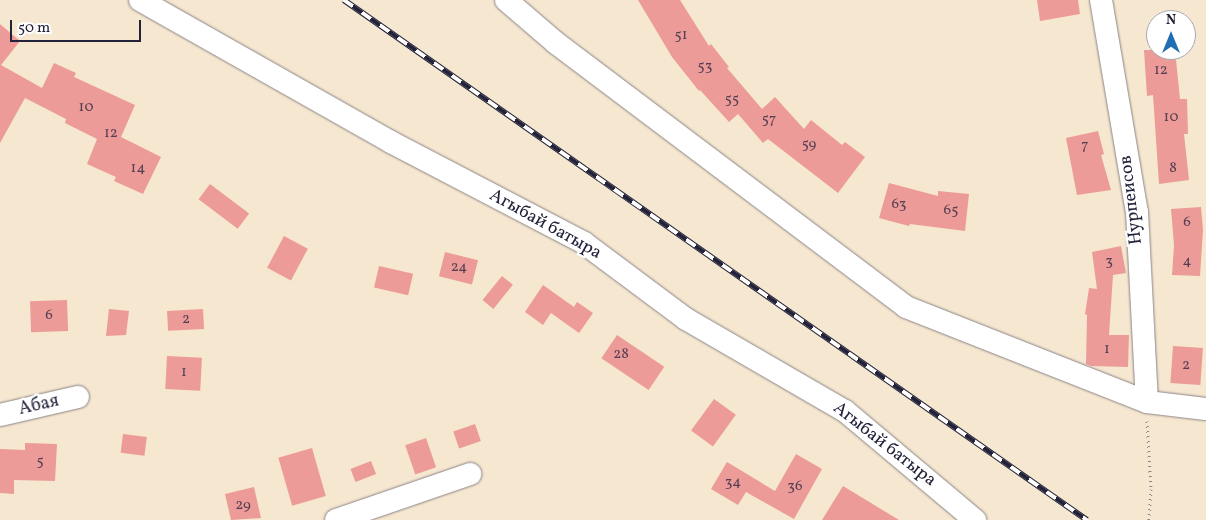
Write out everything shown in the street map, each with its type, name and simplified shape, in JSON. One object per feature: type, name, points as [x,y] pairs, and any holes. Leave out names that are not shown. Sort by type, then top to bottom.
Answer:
[{"type":"street","name":"Агыбай батыра","points":[[140,0],[391,142],[584,243],[686,318],[845,411],[975,520]]},
{"type":"street","points":[[506,0],[556,43],[906,307],[1147,402],[1206,409]]},
{"type":"street","name":"Нурпеисов","points":[[1101,0],[1137,212],[1147,402]]},
{"type":"street","name":"Абая","points":[[0,415],[78,397]]},
{"type":"street","points":[[336,520],[470,474]]},
{"type":"path","points":[[1147,402],[1151,489],[1149,520]]},
{"type":"building","points":[[638,0],[680,0],[709,46],[711,44],[729,67],[727,68],[762,109],[775,97],[804,129],[811,120],[842,145],[845,142],[865,157],[838,193],[768,139],[763,143],[738,114],[729,122],[699,91],[672,57]]},
{"type":"building","points":[[1037,0],[1078,0],[1080,14],[1040,21]]},
{"type":"building","points":[[0,24],[20,41],[1,65],[42,88],[54,63],[76,73],[74,77],[135,105],[121,137],[161,157],[143,194],[114,181],[116,177],[87,164],[97,139],[65,123],[66,119],[25,98],[0,143]]},
{"type":"building","points":[[1144,50],[1146,50],[1146,60],[1176,60],[1180,99],[1187,99],[1188,134],[1184,134],[1189,180],[1159,184],[1153,95],[1147,96]]},
{"type":"building","points":[[1098,131],[1104,154],[1101,155],[1111,190],[1077,195],[1066,138]]},
{"type":"building","points":[[889,183],[938,196],[938,191],[969,194],[965,231],[910,224],[909,226],[879,218]]},
{"type":"building","points":[[210,184],[249,213],[238,229],[199,199]]},
{"type":"building","points":[[1201,207],[1203,230],[1200,276],[1172,275],[1174,245],[1171,209]]},
{"type":"building","points":[[284,236],[308,249],[291,280],[267,268]]},
{"type":"building","points":[[1121,246],[1126,273],[1113,275],[1109,335],[1129,335],[1128,367],[1091,366],[1086,364],[1087,315],[1085,314],[1089,288],[1097,289],[1092,252]]},
{"type":"building","points":[[445,252],[478,260],[472,284],[439,276]]},
{"type":"building","points":[[379,266],[413,274],[408,295],[374,287]]},
{"type":"building","points":[[502,276],[513,285],[493,309],[482,300]]},
{"type":"building","points":[[543,285],[574,307],[577,302],[593,313],[579,333],[551,313],[543,325],[525,312]]},
{"type":"building","points":[[67,300],[68,331],[31,332],[30,301]]},
{"type":"building","points":[[109,309],[129,311],[126,335],[106,336]]},
{"type":"building","points":[[203,309],[204,329],[168,331],[167,311]]},
{"type":"building","points":[[617,335],[664,367],[649,390],[601,358]]},
{"type":"building","points":[[1173,346],[1203,348],[1200,385],[1170,383]]},
{"type":"building","points":[[167,356],[202,358],[200,391],[165,389]]},
{"type":"building","points":[[714,399],[736,415],[713,446],[691,431]]},
{"type":"building","points":[[475,424],[481,441],[459,449],[453,431]]},
{"type":"building","points":[[123,434],[147,437],[145,456],[121,453]]},
{"type":"building","points":[[426,438],[436,467],[415,474],[405,445]]},
{"type":"building","points":[[25,443],[57,444],[55,481],[14,480],[14,494],[0,493],[0,449],[25,450]]},
{"type":"building","points":[[312,448],[326,496],[292,506],[278,458]]},
{"type":"building","points":[[796,454],[822,469],[794,519],[746,492],[738,505],[711,489],[727,462],[775,491]]},
{"type":"building","points":[[371,461],[376,474],[355,482],[350,469]]},
{"type":"building","points":[[843,486],[899,520],[822,520]]},
{"type":"building","points":[[254,487],[261,518],[231,520],[225,494]]},
{"type":"railway","points":[[344,0],[1087,520]]}]
